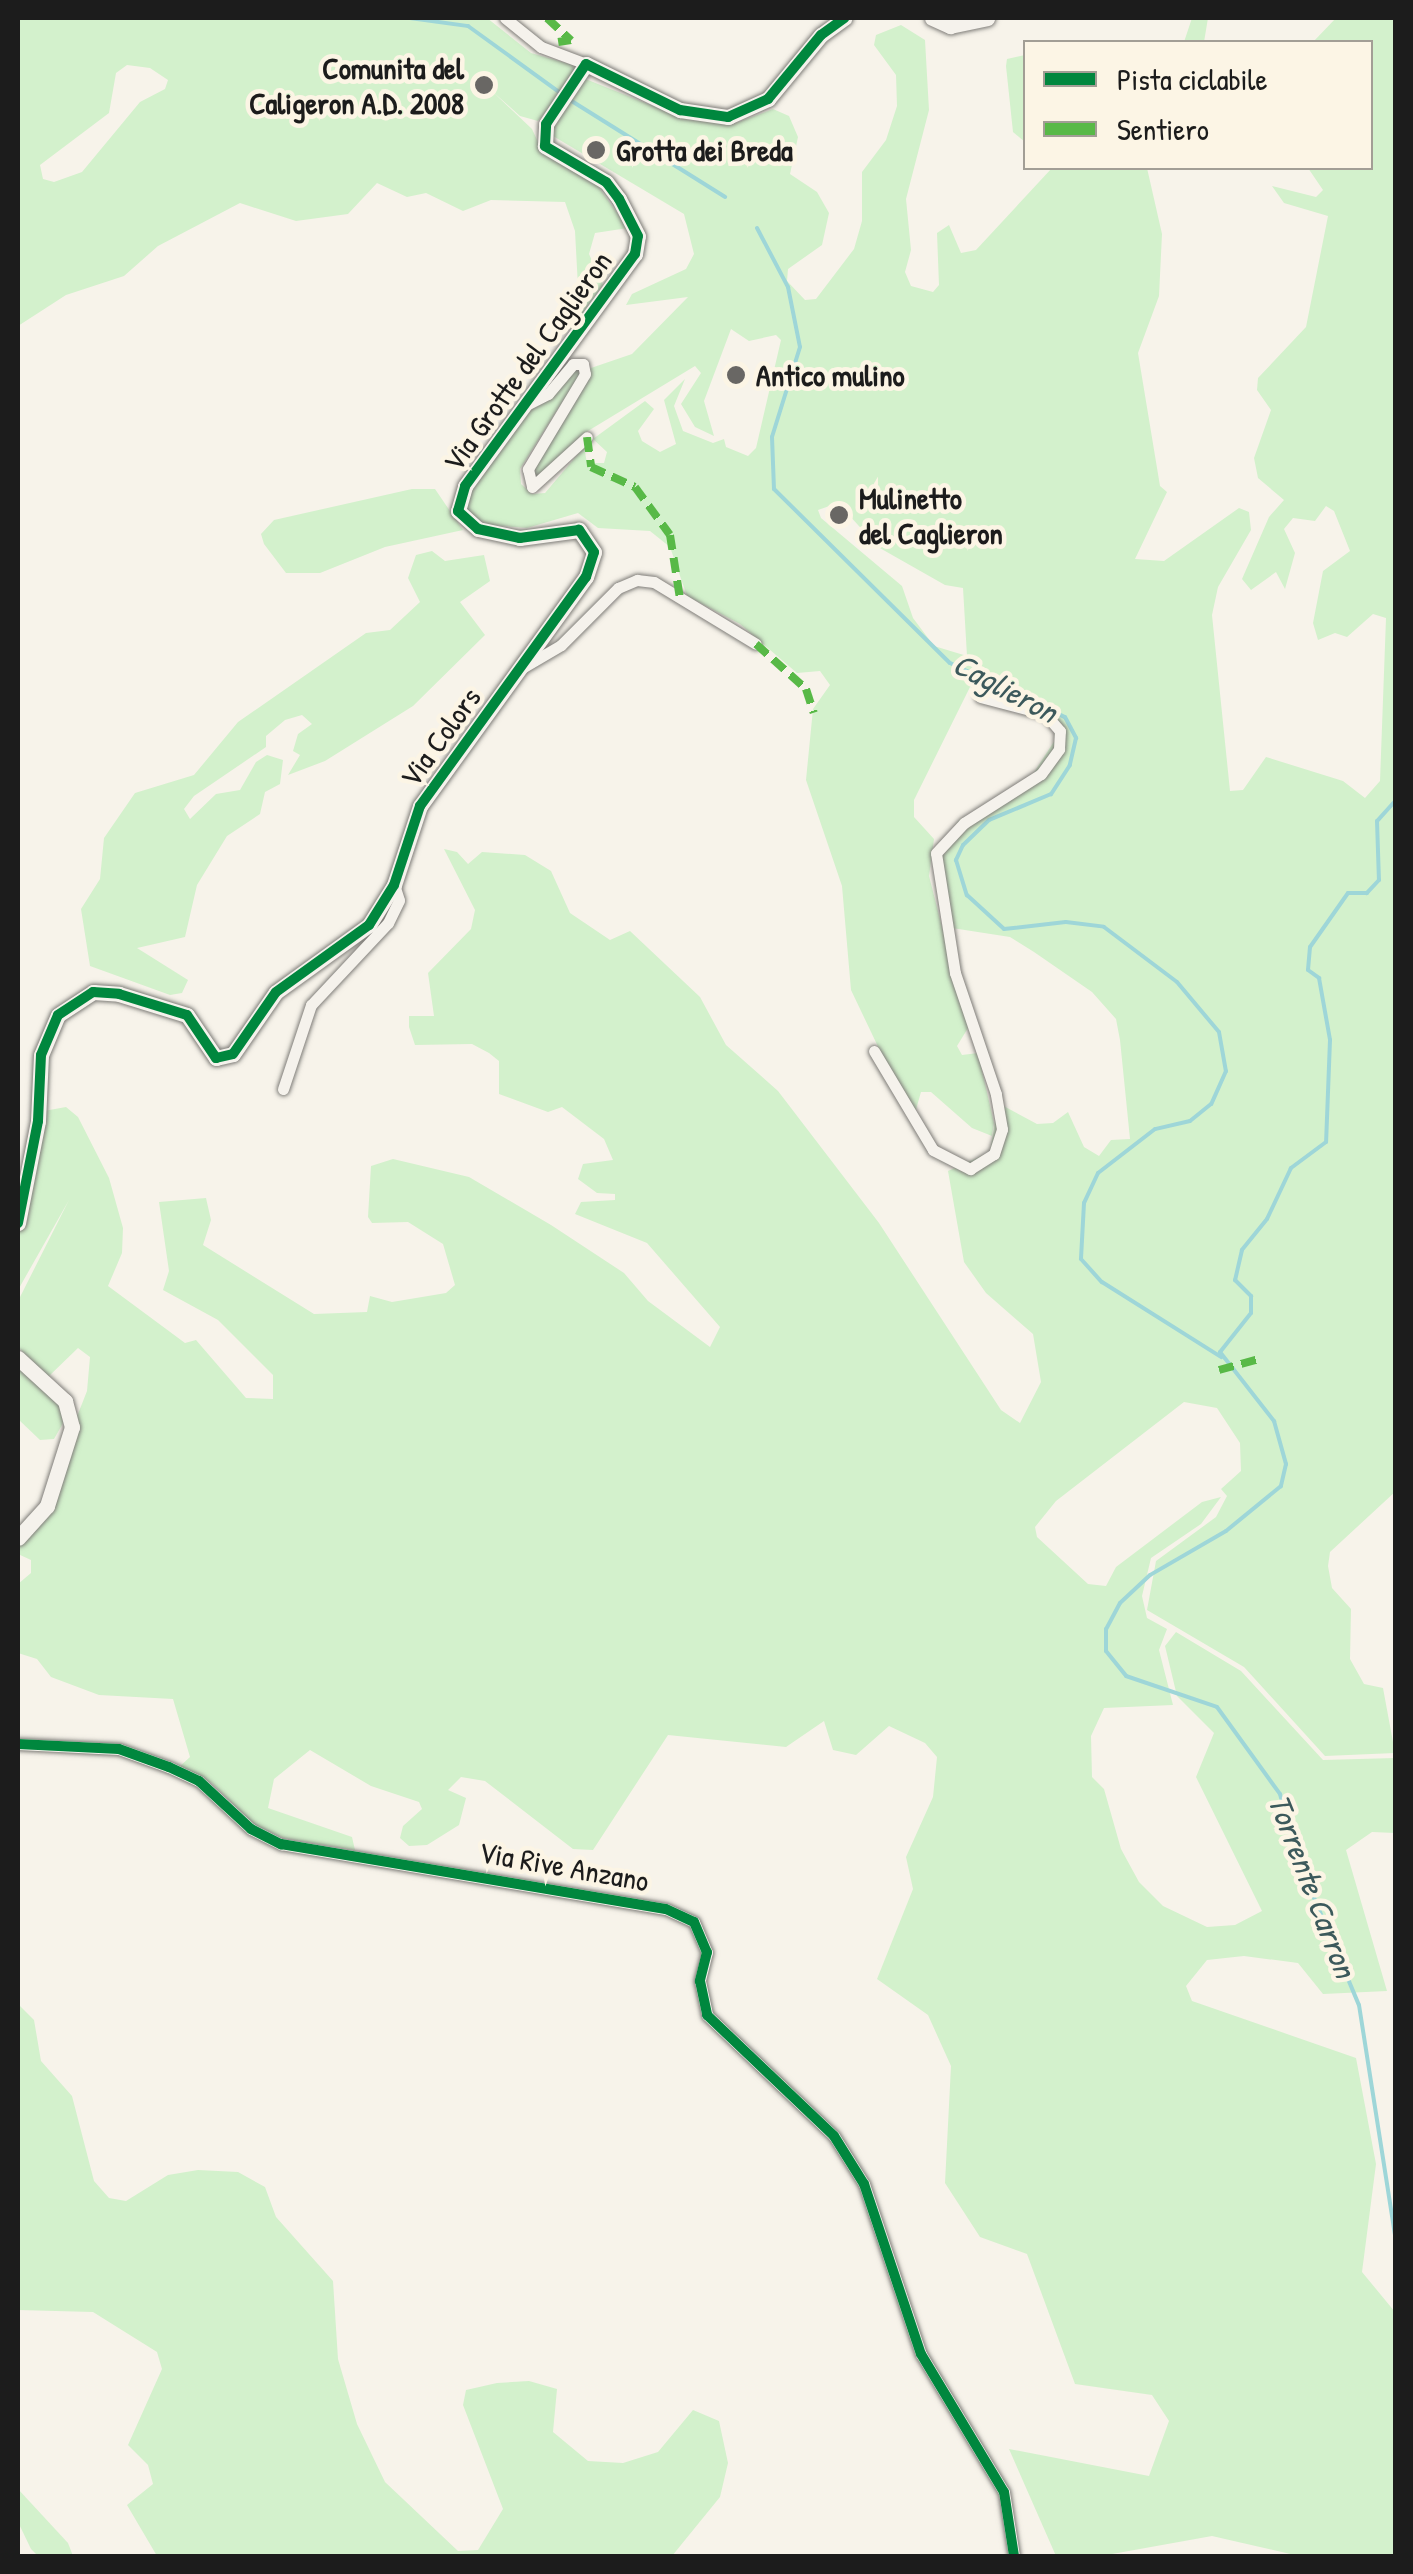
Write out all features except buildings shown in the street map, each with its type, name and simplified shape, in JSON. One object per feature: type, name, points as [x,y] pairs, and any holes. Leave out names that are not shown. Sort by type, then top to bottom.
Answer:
[{"type":"street","points":[[505,18],[541,47],[586,64],[680,110],[728,117],[768,99],[844,18]]},
{"type":"street","points":[[932,18],[950,26],[987,18]]},
{"type":"street","name":"Via Grotte del Caglieron","points":[[586,64],[546,124],[545,146],[606,182],[638,236],[630,265],[465,486],[458,511],[478,529],[520,538],[579,530],[594,552],[586,577]]},
{"type":"street","points":[[524,406],[548,394],[573,364],[583,364],[580,383],[528,469],[532,487],[588,437]]},
{"type":"street","name":"Via Colors","points":[[18,1223],[38,1121],[41,1055],[58,1015],[93,992],[119,994],[186,1015],[216,1058],[224,1060],[276,992],[354,941],[394,886],[410,822],[586,577]]},
{"type":"street","points":[[522,668],[561,645],[618,588],[637,580],[654,582],[756,644]]},
{"type":"street","points":[[874,1051],[933,1150],[970,1170],[994,1154],[1002,1130],[996,1094],[955,974],[936,853],[964,823],[1041,774],[1059,748],[1060,732],[1045,714],[980,698]]},
{"type":"street","points":[[283,1088],[311,1005],[388,923],[399,900],[394,886]]},
{"type":"street","points":[[18,1358],[65,1401],[72,1427],[48,1506],[18,1538]]},
{"type":"street","name":"Via Rive Anzano","points":[[18,1744],[119,1749],[169,1766],[199,1781],[251,1829],[281,1844],[666,1909],[694,1922],[707,1952],[700,1981],[707,2015],[834,2136],[864,2184],[922,2354],[1004,2492],[1014,2556]]},
{"type":"green space","points":[[18,18],[487,18],[531,53],[573,65],[575,74],[538,121],[520,116],[493,92],[532,129],[543,153],[595,182],[628,228],[595,233],[589,254],[603,285],[570,330],[578,287],[575,231],[565,202],[491,200],[463,211],[426,193],[407,197],[377,183],[348,214],[296,221],[240,203],[158,246],[124,276],[66,295],[18,326]],"holes":[[[127,65],[150,68],[168,80],[165,89],[140,102],[82,172],[54,182],[43,179],[40,165],[109,113],[116,73]]]},
{"type":"green space","points":[[1192,18],[1208,18],[1204,40],[1185,40]]},
{"type":"green space","points":[[1336,18],[1395,18],[1396,1491],[1330,1552],[1328,1566],[1332,1588],[1351,1609],[1350,1659],[1364,1684],[1383,1688],[1395,1753],[1325,1756],[1244,1667],[1147,1610],[1156,1561],[1216,1517],[1227,1496],[1221,1489],[1241,1471],[1240,1443],[1217,1408],[1184,1402],[1056,1501],[1035,1527],[1037,1537],[1088,1584],[1106,1586],[1116,1567],[1202,1502],[1221,1497],[1201,1524],[1151,1558],[1142,1596],[1147,1618],[1167,1629],[1159,1650],[1173,1705],[1104,1708],[1091,1736],[1092,1777],[1104,1789],[1121,1849],[1139,1882],[1163,1906],[1207,1927],[1235,1925],[1262,1911],[1196,1777],[1214,1733],[1177,1696],[1165,1646],[1176,1632],[1241,1671],[1323,1760],[1395,1758],[1395,1833],[1372,1832],[1346,1850],[1387,1991],[1323,1994],[1298,1963],[1244,1956],[1207,1960],[1186,1986],[1192,2001],[1356,2058],[1376,2164],[1362,2272],[1395,2312],[1395,2556],[1299,2556],[1212,2536],[1101,2556],[1056,2556],[1009,2449],[1149,2476],[1169,2421],[1152,2395],[1075,2384],[1027,2254],[980,2237],[945,2183],[951,2066],[928,2015],[877,1979],[913,1889],[906,1857],[933,1797],[937,1757],[925,1743],[889,1726],[856,1755],[833,1750],[824,1721],[786,1747],[668,1735],[593,1850],[573,1849],[485,1781],[461,1777],[448,1790],[466,1798],[459,1825],[427,1845],[409,1846],[400,1838],[403,1826],[422,1809],[419,1802],[371,1786],[310,1750],[274,1779],[268,1808],[352,1837],[355,1850],[284,1838],[255,1825],[212,1783],[178,1768],[190,1757],[173,1699],[99,1695],[51,1677],[37,1659],[18,1653],[18,1584],[31,1573],[31,1560],[18,1554],[18,1543],[32,1531],[87,1391],[90,1357],[78,1348],[48,1377],[18,1347],[18,1301],[69,1200],[18,1290],[18,1240],[44,1111],[66,1107],[78,1117],[109,1178],[123,1228],[122,1253],[108,1286],[185,1343],[196,1340],[246,1398],[273,1399],[273,1375],[218,1320],[163,1290],[169,1271],[159,1202],[206,1198],[211,1220],[203,1245],[314,1314],[367,1312],[370,1296],[392,1302],[446,1293],[455,1285],[443,1244],[408,1222],[372,1223],[368,1217],[371,1166],[393,1159],[469,1177],[551,1225],[624,1273],[648,1301],[710,1347],[720,1327],[647,1243],[575,1214],[581,1202],[615,1200],[615,1194],[597,1193],[578,1179],[583,1164],[613,1160],[604,1139],[562,1107],[548,1112],[499,1094],[499,1061],[472,1044],[415,1045],[409,1016],[434,1016],[428,973],[471,929],[475,910],[444,849],[457,852],[468,864],[482,852],[525,855],[551,871],[570,913],[610,940],[630,931],[700,997],[726,1045],[778,1091],[879,1223],[1001,1410],[1020,1423],[1041,1382],[1033,1334],[986,1293],[964,1262],[948,1171],[990,1152],[998,1103],[1037,1124],[1053,1123],[1068,1112],[1084,1147],[1099,1156],[1111,1140],[1130,1139],[1120,1040],[1116,1019],[1092,992],[1034,952],[1010,937],[952,928],[932,856],[959,820],[1029,780],[1055,740],[1052,712],[970,687],[914,800],[914,817],[934,839],[929,876],[968,1028],[957,1046],[962,1055],[978,1053],[994,1123],[992,1136],[972,1128],[931,1092],[921,1092],[913,1120],[851,990],[842,886],[806,780],[813,709],[830,685],[820,671],[797,673],[740,624],[687,596],[670,547],[650,531],[598,528],[578,513],[527,528],[491,525],[468,515],[462,501],[525,412],[544,403],[575,370],[581,372],[520,469],[521,484],[532,494],[545,493],[584,447],[587,463],[604,463],[607,452],[593,439],[645,401],[654,409],[638,431],[642,441],[660,452],[676,444],[664,400],[685,379],[674,406],[683,431],[713,443],[724,439],[726,447],[748,456],[756,448],[781,340],[776,335],[749,341],[731,329],[704,401],[714,436],[695,427],[681,404],[701,373],[695,366],[583,434],[537,480],[530,472],[591,368],[632,354],[688,297],[626,305],[632,294],[686,269],[694,254],[684,214],[548,133],[583,78],[688,120],[733,124],[773,109],[789,116],[798,137],[790,174],[817,192],[829,213],[822,245],[788,269],[787,281],[805,300],[816,299],[854,249],[862,221],[862,172],[886,140],[897,106],[896,75],[874,45],[876,35],[901,25],[925,40],[929,110],[906,199],[911,250],[905,272],[911,286],[933,292],[939,285],[937,233],[949,225],[961,253],[976,250],[1050,170],[1147,170],[1162,234],[1159,296],[1138,353],[1160,486],[1167,492],[1135,559],[1164,561],[1239,508],[1249,512],[1251,530],[1218,587],[1212,615],[1230,791],[1243,790],[1266,757],[1343,781],[1365,798],[1380,781],[1386,618],[1373,614],[1347,637],[1335,633],[1318,640],[1313,623],[1323,571],[1350,551],[1334,511],[1326,506],[1315,521],[1293,518],[1284,529],[1295,553],[1285,589],[1276,572],[1251,590],[1242,579],[1269,517],[1284,500],[1258,478],[1254,458],[1271,410],[1257,390],[1258,378],[1306,327],[1328,216],[1284,203],[1272,186],[1316,197],[1323,190],[1309,170],[1373,170],[1373,40],[1315,40]],"holes":[[[838,503],[878,547],[945,585],[963,588],[967,656],[934,646],[913,618],[902,586],[821,518],[818,510]]]},
{"type":"green space","points":[[1023,56],[1023,140],[1013,132],[1007,59]]},
{"type":"green space","points":[[412,489],[435,489],[463,530],[385,547],[320,573],[286,573],[264,544],[261,534],[274,520]]},
{"type":"green space","points":[[432,551],[445,561],[484,555],[490,581],[460,602],[485,635],[413,706],[325,761],[288,775],[300,755],[293,751],[298,734],[312,724],[302,715],[285,720],[266,736],[266,747],[194,796],[184,809],[190,819],[216,794],[240,790],[256,762],[267,755],[283,760],[280,784],[265,792],[260,814],[227,836],[197,885],[185,937],[137,948],[188,980],[182,993],[170,995],[90,966],[81,909],[100,879],[104,838],[135,793],[194,775],[238,722],[366,633],[390,630],[420,602],[408,578],[416,555]]},
{"type":"green space","points":[[18,1365],[56,1396],[66,1418],[54,1439],[40,1440],[18,1419]]},
{"type":"green space","points":[[18,2004],[34,2020],[41,2061],[72,2096],[94,2181],[109,2198],[126,2201],[168,2175],[198,2170],[238,2172],[265,2187],[276,2217],[333,2281],[338,2359],[357,2424],[385,2482],[458,2551],[478,2550],[503,2509],[463,2405],[466,2390],[497,2383],[529,2381],[557,2389],[553,2432],[588,2461],[623,2463],[658,2452],[693,2410],[719,2421],[728,2463],[720,2497],[672,2556],[157,2556],[127,2505],[153,2484],[148,2465],[128,2445],[162,2369],[157,2352],[93,2312],[18,2310]]},
{"type":"green space","points":[[18,2489],[68,2543],[73,2556],[38,2556],[31,2549],[18,2522]]},
{"type":"waterway","points":[[410,18],[468,26],[562,94]]},
{"type":"waterway","points":[[570,100],[725,197]]},
{"type":"waterway","name":"Caglieron","points":[[757,228],[788,287],[800,347],[772,437],[774,489],[950,663],[1065,717],[1076,738],[1070,765],[1051,794],[989,820],[963,845],[956,860],[967,895],[1004,929],[1066,922],[1104,927],[1177,982],[1219,1032],[1226,1071],[1211,1104],[1190,1121],[1155,1129],[1098,1173],[1084,1203],[1081,1259],[1102,1282],[1221,1357]]},
{"type":"waterway","name":"Torrente Carron","points":[[1396,800],[1377,821],[1379,880],[1367,893],[1348,893],[1310,947],[1308,970],[1319,978],[1330,1040],[1326,1142],[1291,1168],[1267,1219],[1242,1250],[1235,1280],[1251,1296],[1251,1313],[1220,1352],[1274,1421],[1286,1464],[1281,1486],[1226,1531],[1150,1575],[1120,1603],[1106,1629],[1106,1651],[1126,1676],[1217,1707],[1280,1794],[1297,1857],[1359,2005],[1396,2242]]},
{"type":"marked path","points":[[547,18],[571,40],[558,42]]},
{"type":"marked path","points":[[587,437],[591,467],[635,487],[670,535],[680,599]]},
{"type":"marked path","points":[[756,644],[806,689],[814,713]]},
{"type":"marked path","points":[[1219,1370],[1259,1359]]},
{"type":"cycle path","points":[[18,1223],[38,1121],[41,1055],[58,1015],[93,992],[119,994],[187,1015],[216,1058],[233,1054],[276,992],[369,925],[394,885],[420,806],[586,577],[594,552],[579,530],[520,538],[478,529],[458,511],[465,486],[635,254],[638,236],[606,182],[545,146],[546,124],[586,64],[680,110],[728,117],[768,99],[821,35],[844,18]]},
{"type":"cycle path","points":[[18,1744],[119,1749],[169,1767],[199,1781],[251,1829],[281,1844],[666,1909],[694,1922],[707,1952],[700,1981],[707,2015],[834,2136],[864,2184],[921,2354],[1004,2492],[1014,2556]]},
{"type":"place","name":"Comunita del Caligeron A.D. 2008","points":[[484,85]]},
{"type":"place","name":"Grotta dei Breda","points":[[596,150]]},
{"type":"place","name":"Antico mulino","points":[[736,375]]},
{"type":"place","name":"Mulinetto del Caglieron","points":[[839,515]]}]
